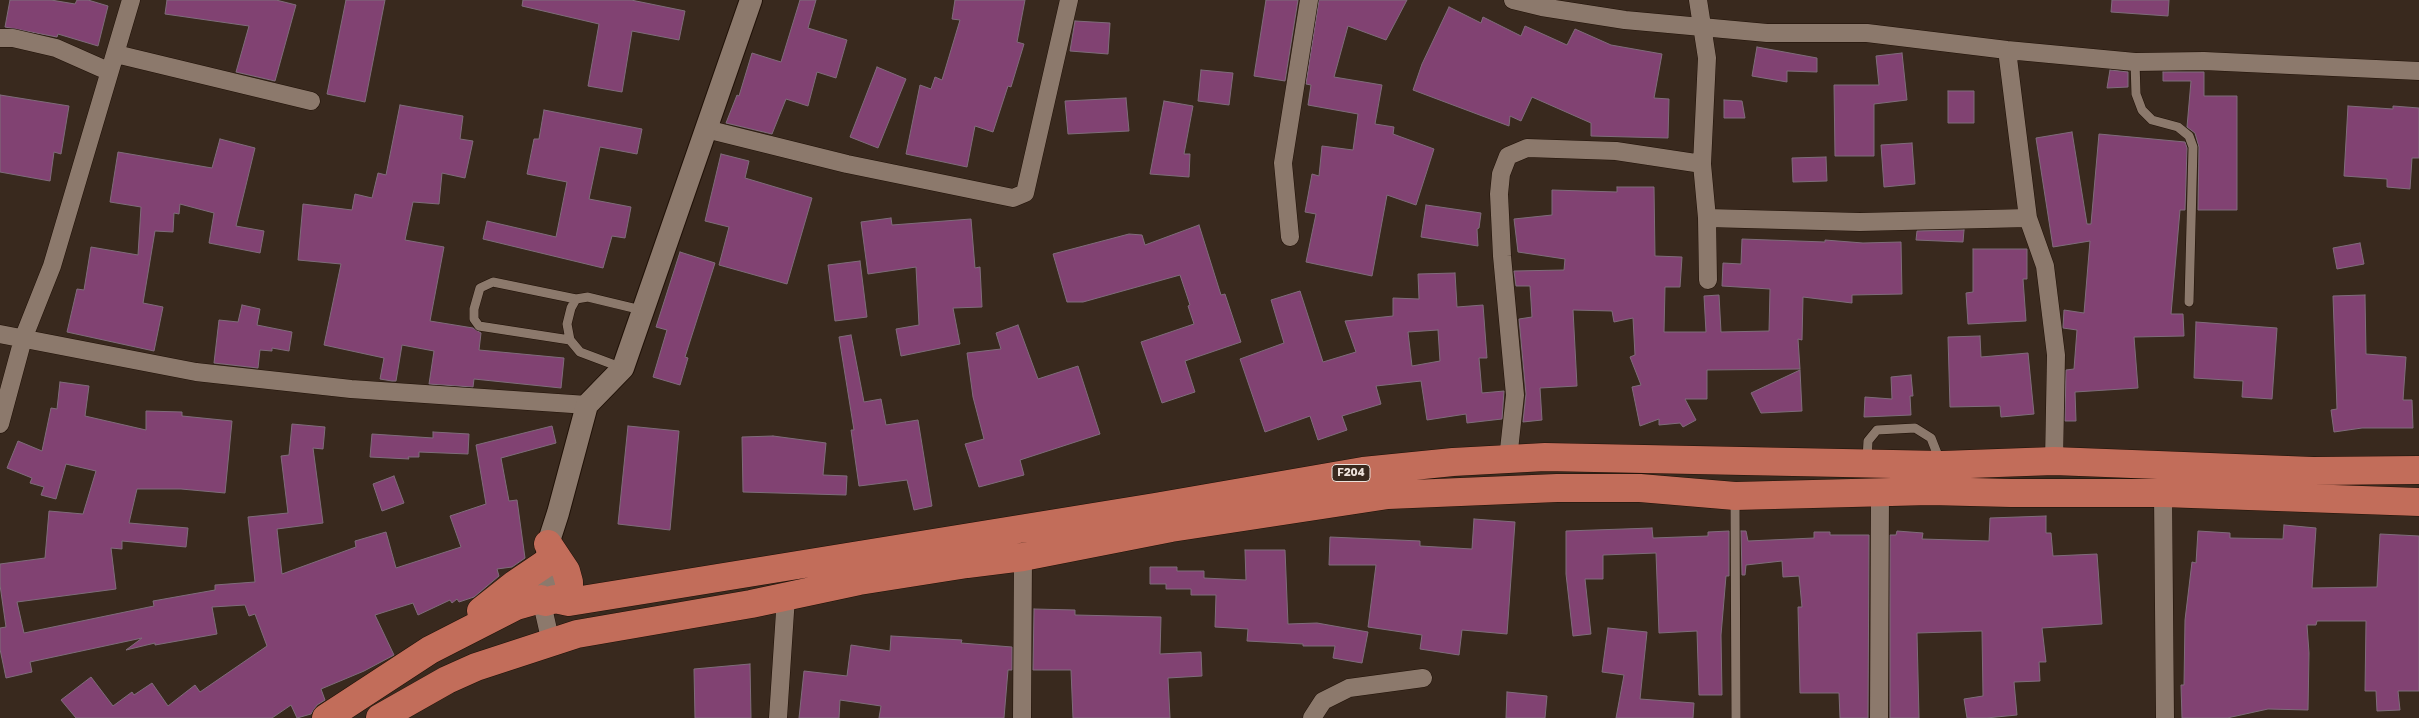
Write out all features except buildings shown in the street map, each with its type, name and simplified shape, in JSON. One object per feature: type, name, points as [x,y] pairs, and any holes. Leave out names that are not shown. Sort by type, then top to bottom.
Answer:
[{"type":"main road","name":"F204","points":[[326,718],[430,650],[516,606],[541,599],[545,602],[555,599],[569,602],[1155,508],[1363,471],[1545,457],[1942,465],[2054,461],[2294,470],[2419,470]]},
{"type":"main road","name":"F204","points":[[380,718],[447,680],[476,666],[577,634],[786,597],[859,581],[1023,557],[1171,528],[1388,495],[1557,488],[1640,488],[1735,496],[1880,494],[1930,491],[2011,494],[2163,493],[2419,502]]},
{"type":"main road","points":[[430,650],[515,584],[547,554],[566,571],[569,582],[569,602]]},
{"type":"street","points":[[0,424],[23,338],[52,266],[108,71],[116,54],[131,0]]},
{"type":"street","points":[[551,643],[541,599],[547,554],[587,405],[623,368],[751,0]]},
{"type":"street","points":[[706,129],[847,164],[1013,198],[1025,193],[1069,0]]},
{"type":"street","points":[[1290,237],[1283,163],[1309,0]]},
{"type":"street","points":[[1513,0],[1542,8],[1625,20],[1767,33],[1867,33],[2007,50],[2135,62],[2204,61],[2419,71]]},
{"type":"street","points":[[1698,0],[1707,58],[1702,164],[1707,218],[1708,280]]},
{"type":"street","points":[[0,38],[13,38],[56,48],[108,71]]},
{"type":"street","points":[[2007,50],[2028,218],[2045,266],[2056,355],[2054,461]]},
{"type":"street","points":[[116,54],[311,101]]},
{"type":"street","points":[[1508,459],[1514,395],[1502,256],[1499,194],[1501,174],[1508,156],[1528,148],[1616,151],[1702,164]]},
{"type":"street","points":[[1707,218],[1860,222],[2028,218]]},
{"type":"street","points":[[0,334],[196,372],[351,389],[587,405]]},
{"type":"street","points":[[2163,493],[2165,718]]},
{"type":"street","points":[[1879,718],[1880,494]]},
{"type":"street","points":[[1022,718],[1023,557]]},
{"type":"street","points":[[778,718],[786,597]]},
{"type":"street","points":[[1312,718],[1323,701],[1349,688],[1423,678]]},
{"type":"lane","points":[[2135,62],[2136,94],[2142,110],[2152,120],[2178,127],[2189,136],[2193,147],[2189,302]]},
{"type":"lane","points":[[570,340],[479,326],[474,319],[474,309],[480,288],[493,282],[576,299],[588,297],[644,310]]},
{"type":"lane","points":[[576,299],[571,308],[567,324],[570,340],[580,352],[623,368]]},
{"type":"lane","points":[[1867,463],[1868,441],[1877,430],[1916,428],[1931,438],[1942,465]]},
{"type":"lane","points":[[1735,496],[1736,718]]}]
